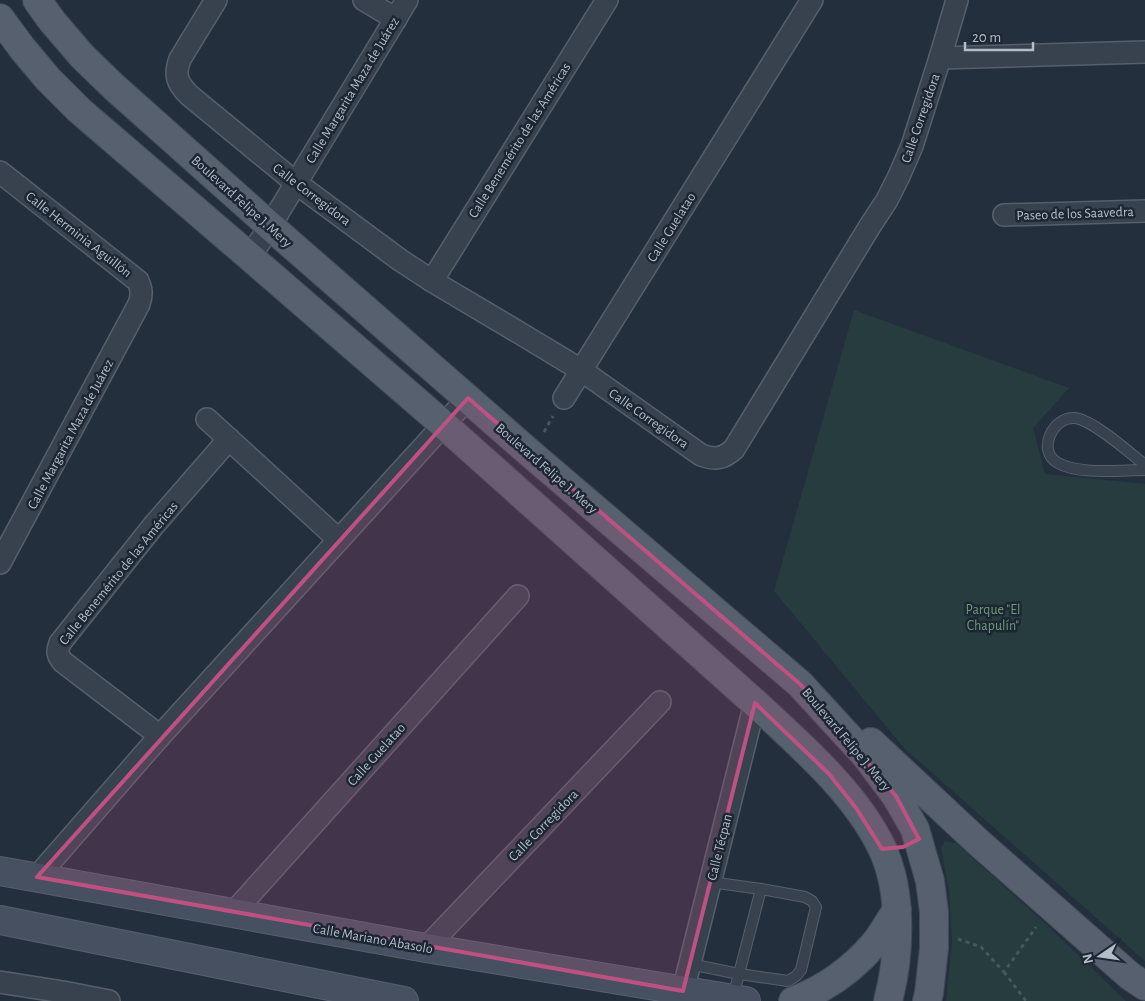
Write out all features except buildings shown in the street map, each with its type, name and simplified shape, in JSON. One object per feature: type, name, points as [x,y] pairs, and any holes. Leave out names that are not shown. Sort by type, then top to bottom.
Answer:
[{"type":"main road","name":"Boulevard Felipe J. Mery","points":[[37,0],[82,56],[107,81],[531,454],[800,684],[866,756],[896,796],[915,829],[930,881],[934,912],[934,948],[927,1001]]},
{"type":"main road","points":[[0,18],[48,79],[79,110],[444,425],[755,703],[829,774],[872,830],[882,849],[892,880],[897,910],[897,937],[896,962],[888,1001]]},
{"type":"main road","points":[[800,684],[866,737],[978,842],[1130,976],[1145,986]]},
{"type":"main road","points":[[882,849],[903,847],[919,839]]},
{"type":"main road","name":"Calle Mariano Abasolo","points":[[0,871],[426,948],[683,991],[739,991]]},
{"type":"main road","points":[[793,1001],[808,996],[833,981],[854,965],[874,942],[897,910]]},
{"type":"main road","points":[[0,920],[404,1001]]},
{"type":"street","name":"Calle Corregidora","points":[[216,0],[180,59],[176,69],[177,79],[182,88],[296,183],[400,260],[581,370],[701,455],[710,458],[720,457],[734,449],[899,176],[912,146],[957,0]]},
{"type":"street","points":[[364,0],[396,19]]},
{"type":"street","name":"Calle Margarita Maza de Juárez","points":[[250,257],[407,0]]},
{"type":"street","name":"Calle Benemérito de las Américas","points":[[432,281],[606,0]]},
{"type":"street","name":"Calle Guelatao","points":[[564,398],[812,0]]},
{"type":"street","points":[[940,58],[1145,52]]},
{"type":"street","name":"Calle Herminia Aguillón","points":[[2,180],[138,281],[142,288],[139,304]]},
{"type":"street","name":"Paseo de los Saavedra","points":[[1004,215],[1145,211]]},
{"type":"street","name":"Calle Margarita Maza de Juárez","points":[[0,563],[139,304]]},
{"type":"street","points":[[37,877],[160,736],[468,398]]},
{"type":"street","points":[[207,419],[339,540]]},
{"type":"street","name":"Calle Benemérito de las Américas","points":[[160,736],[63,662],[59,658],[58,649],[60,643],[154,525],[229,439]]},
{"type":"street","name":"Calle Guelatao","points":[[234,912],[518,596]]},
{"type":"street","name":"Calle Corregidora","points":[[426,948],[660,702]]},
{"type":"street","name":"Calle Técpan","points":[[683,991],[755,703]]},
{"type":"street","points":[[0,982],[62,996],[109,1001]]},
{"type":"lane","points":[[1145,465],[1086,420],[1065,419],[1050,434],[1048,449],[1050,456],[1055,462],[1064,466],[1075,469],[1145,470]]},
{"type":"lane","points":[[690,964],[739,991],[788,980],[796,976],[800,970],[816,907],[812,901],[805,897],[710,882]]},
{"type":"lane","points":[[739,991],[761,889]]},
{"type":"path","points":[[531,454],[564,398]]},
{"type":"path","points":[[1004,972],[1051,906]]},
{"type":"path","points":[[934,936],[958,940],[981,947],[1004,972],[1026,1001]]},
{"type":"highlighted area","points":[[468,398],[800,684],[896,796],[919,839],[903,847],[882,849],[856,808],[829,774],[755,703],[683,991],[37,877]]},
{"type":"green space","name":"Parque \"El Chapulín\"","points":[[854,310],[1069,388],[1033,428],[1045,474],[1145,484],[1145,961],[905,749],[774,591]]},
{"type":"green space","points":[[945,841],[956,843],[1048,926],[1126,1001],[946,1001],[952,942],[949,891],[941,848]]}]
